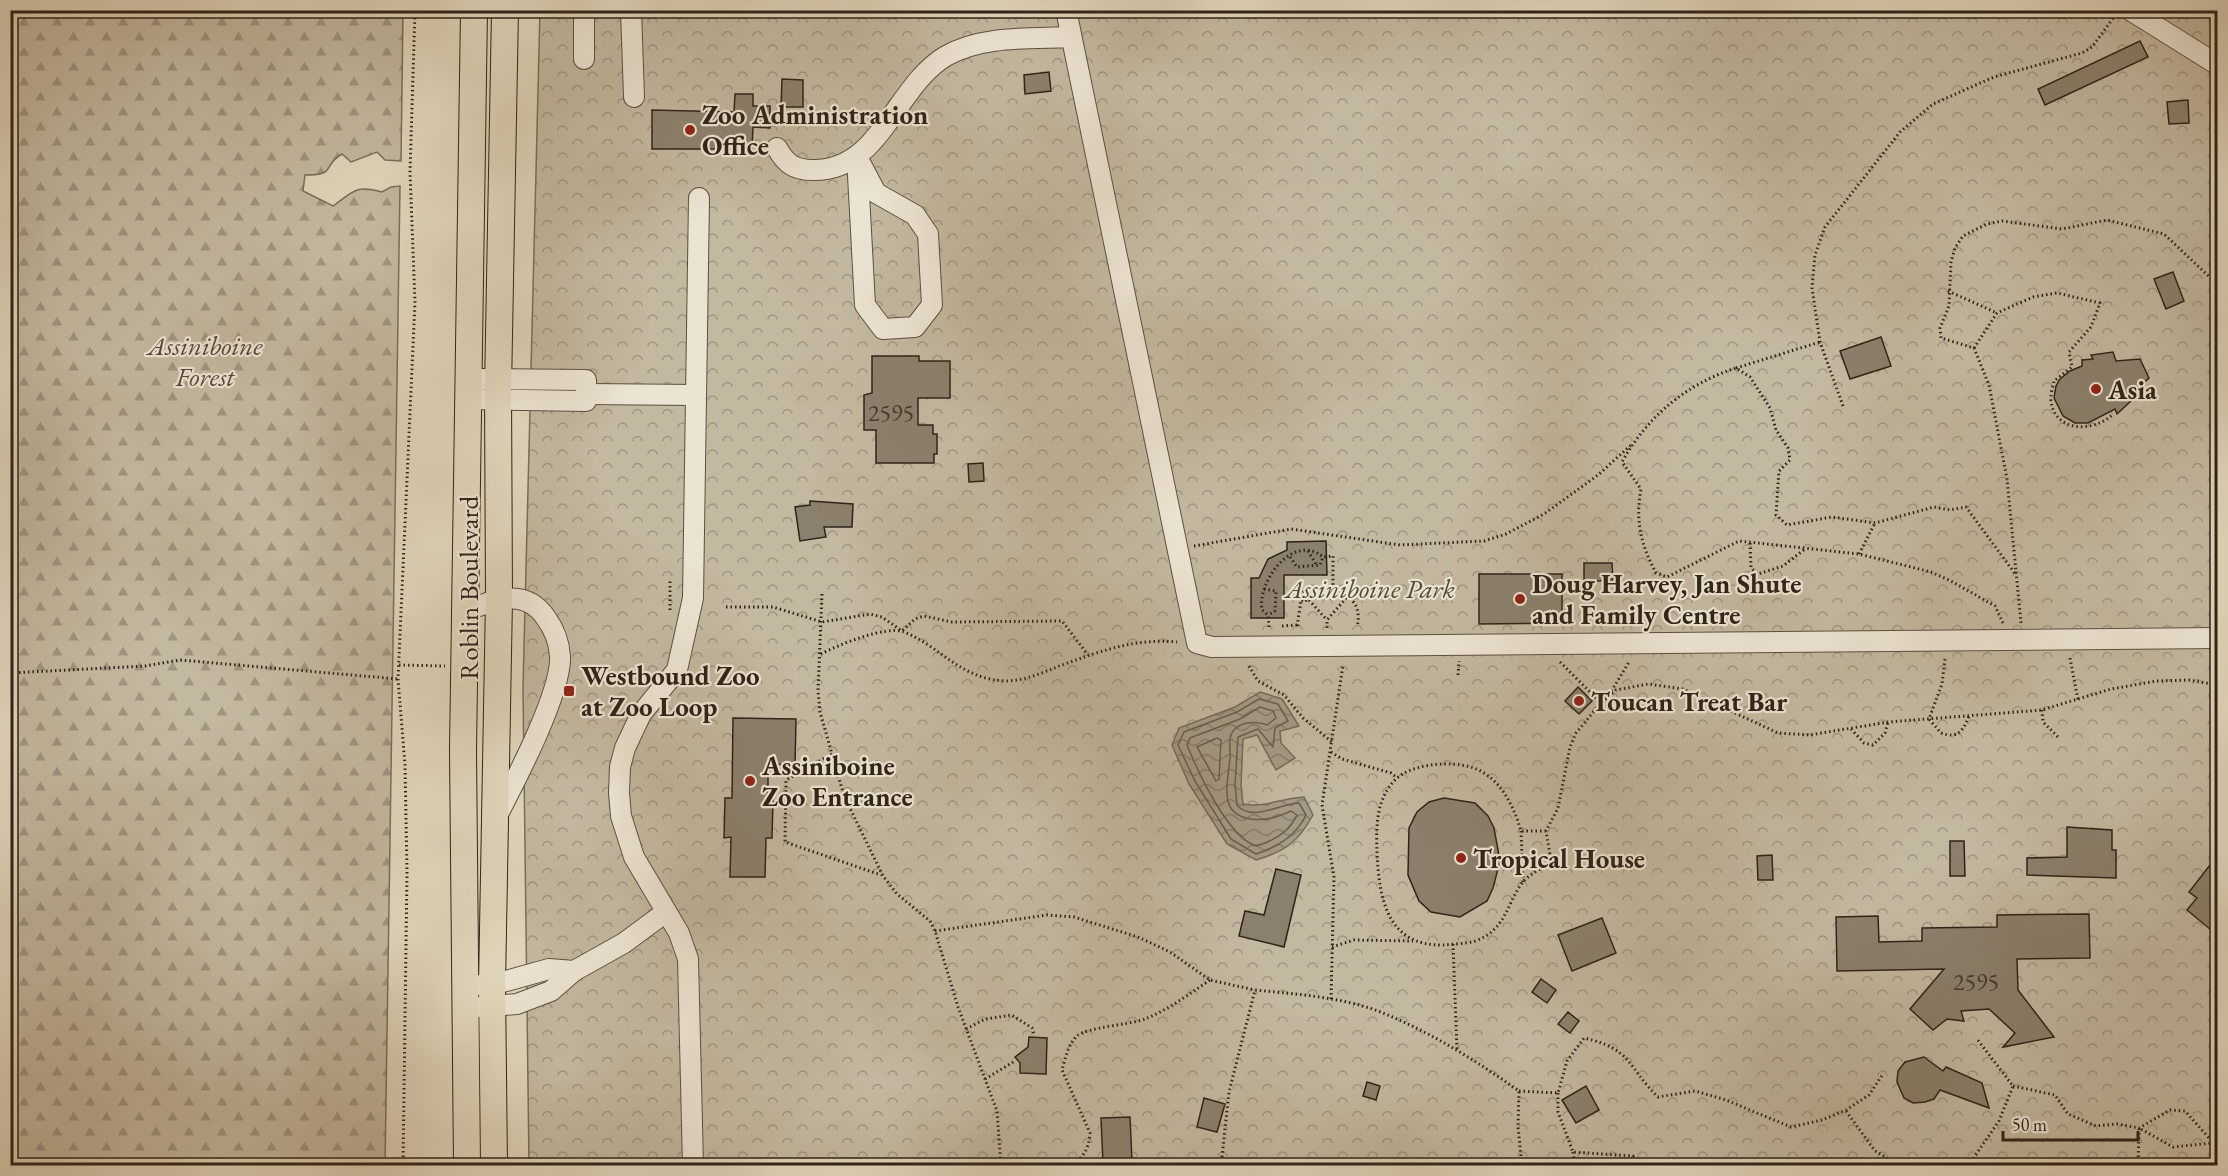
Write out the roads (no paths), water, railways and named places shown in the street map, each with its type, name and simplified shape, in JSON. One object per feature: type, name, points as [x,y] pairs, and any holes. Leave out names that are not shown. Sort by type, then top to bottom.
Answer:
[{"type":"main road","name":"Roblin Boulevard","points":[[467,1166],[464,611],[474,10]]},
{"type":"main road","name":"Roblin Boulevard","points":[[494,1166],[492,996],[500,599],[499,389],[505,10]]},
{"type":"lane","points":[[584,10],[584,59]]},
{"type":"lane","points":[[632,10],[634,97]]},
{"type":"lane","points":[[1066,10],[1197,643],[1212,647],[2217,638]]},
{"type":"lane","points":[[2130,10],[2217,65]]},
{"type":"lane","points":[[777,148],[789,165],[811,170],[843,166],[869,145],[922,75],[947,55],[960,49],[992,42],[1071,37]]},
{"type":"lane","points":[[857,157],[876,193],[915,215],[928,234],[932,305],[915,327],[883,329],[865,305],[857,157]]},
{"type":"lane","points":[[693,1166],[688,959],[679,933],[644,877],[627,838],[619,794],[620,767],[632,730],[641,714],[677,670],[693,598],[699,198]]},
{"type":"lane","points":[[469,389],[696,395]]},
{"type":"lane","points":[[464,611],[500,599],[529,600],[540,608],[551,625],[560,655],[559,670],[549,701],[495,821]]},
{"type":"lane","points":[[465,996],[492,996],[517,1004],[551,991],[574,971],[624,943],[666,912]]},
{"type":"water","points":[[1260,692],[1282,699],[1299,726],[1280,731],[1281,743],[1295,758],[1276,770],[1257,735],[1243,739],[1241,785],[1243,804],[1259,805],[1304,797],[1313,815],[1302,832],[1290,844],[1256,860],[1227,844],[1189,784],[1172,745],[1179,728],[1235,707]]},
{"type":"place","name":"Zoo Administration Office","points":[[690,130]]},
{"type":"place","name":"Asia","points":[[2096,389]]},
{"type":"place","name":"Doug Harvey, Jan Shute and Family Centre","points":[[1520,599]]},
{"type":"place","name":"Westbound Zoo at Zoo Loop","points":[[569,691]]},
{"type":"place","name":"Toucan Treat Bar","points":[[1579,701]]},
{"type":"place","name":"Assiniboine Zoo Entrance","points":[[750,781]]},
{"type":"place","name":"Tropical House","points":[[1461,858]]},
{"type":"park label","name":"Assiniboine Forest","points":[[205,360]]},
{"type":"park label","name":"Assiniboine Park","points":[[1370,588]]}]
